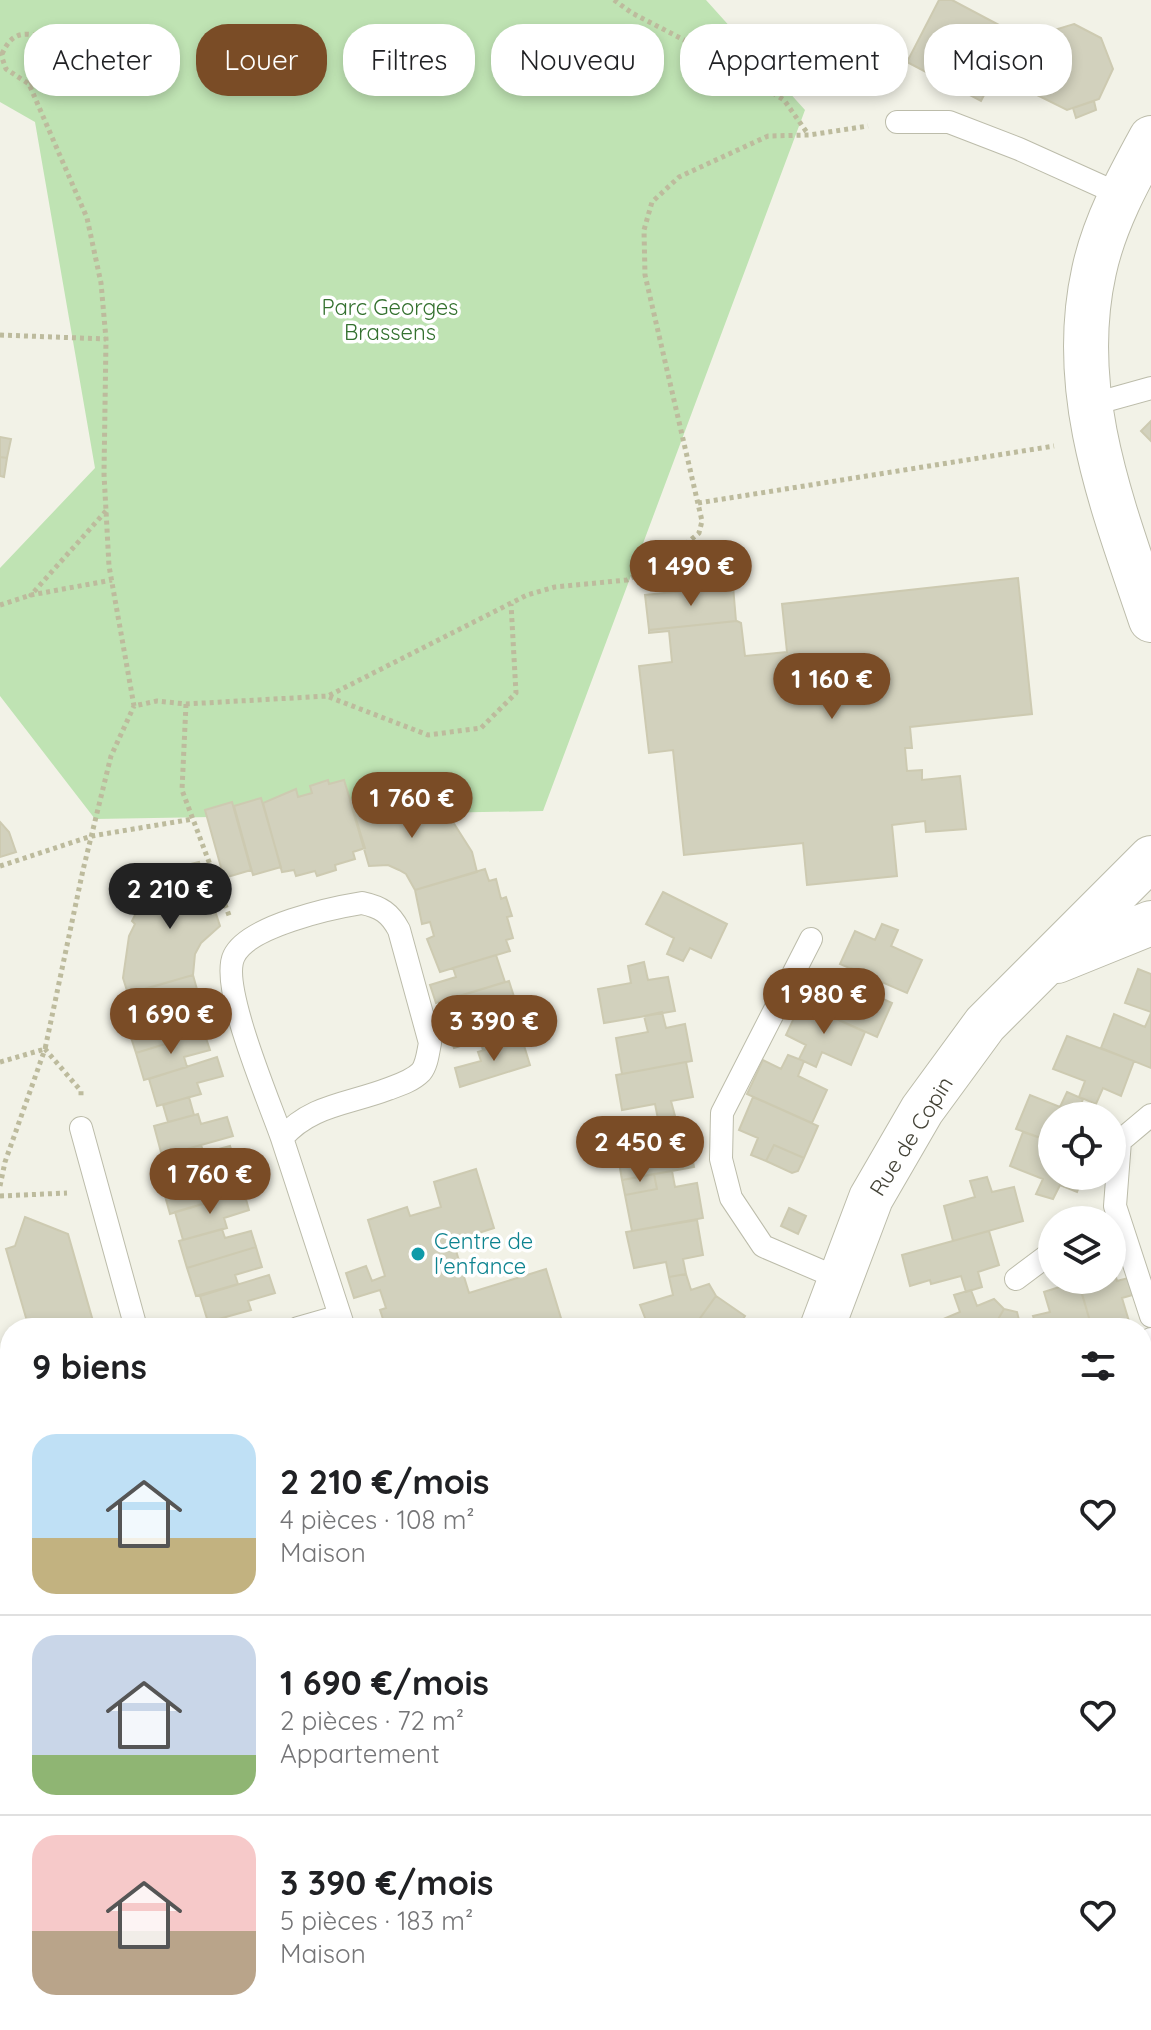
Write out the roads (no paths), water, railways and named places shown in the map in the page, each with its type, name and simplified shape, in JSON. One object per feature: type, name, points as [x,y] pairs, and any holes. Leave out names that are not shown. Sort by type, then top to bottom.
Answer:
[{"type":"street","points":[[1151,138],[1121,195],[1094,270],[1085,350],[1092,422],[1104,475],[1151,620]]},
{"type":"street","name":"Rue de Copin","points":[[826,1318],[871,1198],[922,1110],[985,1024],[1151,858]]},
{"type":"street","points":[[1040,967],[1151,923]]},
{"type":"lane","points":[[897,122],[949,122],[1019,149],[1121,195]]},
{"type":"lane","points":[[1092,422],[1151,388]]},
{"type":"lane","points":[[282,1138],[295,1123],[311,1113],[407,1082],[422,1071],[430,1043],[399,930],[391,915],[378,907],[362,903],[335,908],[268,930],[243,944],[233,957],[230,977],[238,1012],[341,1318]]},
{"type":"lane","points":[[811,939],[722,1113],[721,1159],[731,1198],[763,1246],[840,1279]]},
{"type":"lane","points":[[1115,1206],[1120,1141],[1151,1115]]},
{"type":"lane","points":[[81,1128],[133,1318]]},
{"type":"lane","points":[[1126,1240],[1151,1316]]},
{"type":"lane","points":[[1016,1279],[1038,1262]]},
{"type":"place","name":"Centre de l'enfance","points":[[418,1254]]},
{"type":"park label","name":"Parc Georges Brassens","points":[[390,320]]}]
